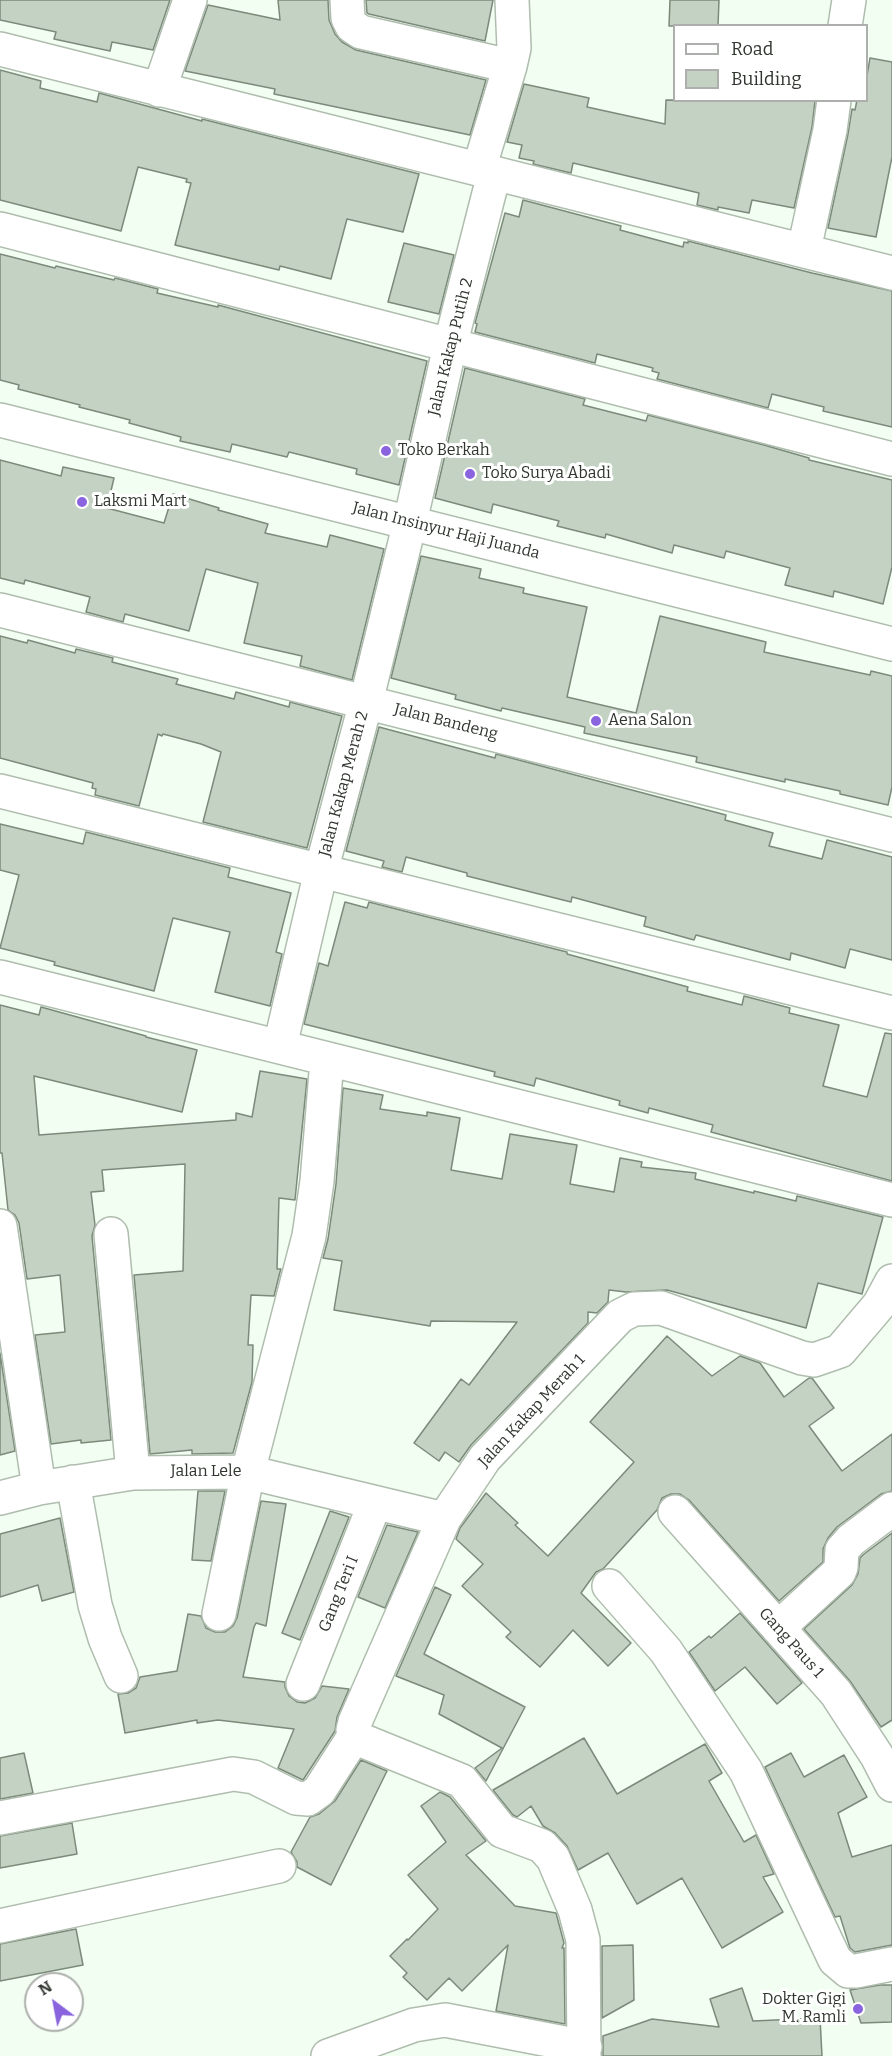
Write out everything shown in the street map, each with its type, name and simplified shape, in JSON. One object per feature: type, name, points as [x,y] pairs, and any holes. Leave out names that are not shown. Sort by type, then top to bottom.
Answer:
[{"type":"street","points":[[159,90],[190,0]]},
{"type":"street","points":[[347,0],[348,18],[352,26],[361,32],[510,66]]},
{"type":"street","name":"Jalan Kakap Putih 2","points":[[410,522],[514,48],[512,0]]},
{"type":"street","points":[[845,24],[849,0]]},
{"type":"street","points":[[0,49],[892,273]]},
{"type":"street","points":[[804,250],[830,130],[834,102]]},
{"type":"street","points":[[0,229],[892,459]]},
{"type":"street","name":"Jalan Insinyur Haji Juanda","points":[[0,420],[892,644]]},
{"type":"street","name":"Jalan Kakap Merah 2","points":[[280,1046],[321,871],[366,702],[410,522]]},
{"type":"street","name":"Jalan Bandeng","points":[[0,610],[892,835]]},
{"type":"street","points":[[0,790],[892,1012]]},
{"type":"street","points":[[0,977],[892,1200]]},
{"type":"street","points":[[219,1614],[248,1472],[309,1236],[317,1181],[327,1060]]},
{"type":"street","points":[[0,1226],[39,1488]]},
{"type":"street","points":[[111,1234],[133,1473]]},
{"type":"street","name":"Jalan Kakap Merah 1","points":[[0,1818],[233,1774],[254,1777],[296,1798],[308,1799],[320,1791],[355,1735],[353,1730],[355,1722],[444,1519],[485,1458],[621,1316],[634,1310],[661,1308],[802,1358],[814,1360],[840,1351],[879,1305],[892,1281]]},
{"type":"street","name":"Jalan Lele","points":[[0,1498],[39,1488],[133,1473],[248,1472],[444,1519]]},
{"type":"street","points":[[73,1482],[95,1605],[105,1638],[121,1676]]},
{"type":"street","name":"Gang Teri I","points":[[303,1684],[375,1503]]},
{"type":"street","points":[[778,1628],[839,1572],[842,1550],[851,1540],[892,1509]]},
{"type":"street","name":"Gang Paus 1","points":[[675,1512],[836,1694],[877,1756],[892,1785]]},
{"type":"street","points":[[609,1586],[666,1651],[746,1771],[835,1960],[848,1971],[892,1964]]},
{"type":"street","points":[[328,2056],[414,2025],[445,2020],[584,2052],[583,1940],[575,1910],[549,1851],[542,1846],[502,1831],[462,1781],[361,1740],[355,1735]]},
{"type":"street","points":[[0,1926],[279,1866]]},
{"type":"building","points":[[0,0],[170,0],[153,50],[112,42],[110,51],[54,39],[56,32],[0,20]]},
{"type":"building","points":[[278,0],[328,0],[329,20],[335,34],[342,42],[356,50],[486,80],[470,135],[274,94],[275,89],[185,71],[208,5],[280,20]]},
{"type":"building","points":[[366,0],[493,0],[485,41],[369,14]]},
{"type":"building","points":[[670,0],[719,0],[718,24],[673,24],[669,26]]},
{"type":"building","points":[[870,58],[892,62],[892,157],[876,237],[828,228],[852,109],[855,110],[857,102],[868,102]]},
{"type":"building","points":[[0,70],[41,81],[40,88],[97,102],[99,93],[202,121],[202,119],[419,174],[403,232],[347,219],[331,279],[280,266],[279,270],[175,245],[191,183],[186,182],[187,179],[138,167],[121,231],[0,200]]},
{"type":"building","points":[[524,84],[589,98],[587,107],[665,124],[666,100],[673,100],[673,102],[815,102],[812,127],[794,208],[752,200],[749,213],[718,207],[718,210],[697,205],[699,193],[573,163],[571,173],[533,164],[534,161],[519,158],[522,145],[507,142]]},
{"type":"building","points":[[523,200],[621,226],[620,230],[683,247],[684,242],[688,243],[688,241],[892,291],[892,427],[823,411],[824,407],[772,394],[768,408],[657,379],[659,373],[652,371],[653,368],[597,354],[595,363],[475,332],[477,324],[475,323],[505,213],[519,217]]},
{"type":"building","points":[[404,243],[454,255],[439,314],[388,302]]},
{"type":"building","points":[[0,254],[55,268],[56,266],[114,280],[115,278],[158,289],[157,293],[218,307],[218,305],[427,361],[399,485],[356,474],[357,469],[289,452],[287,457],[232,444],[230,452],[180,441],[181,437],[129,423],[130,420],[79,407],[80,405],[18,389],[19,385],[0,380]]},
{"type":"building","points":[[465,368],[585,399],[583,405],[646,421],[648,415],[764,445],[809,458],[809,460],[892,480],[892,567],[883,604],[834,591],[833,597],[785,585],[790,568],[726,551],[724,558],[674,545],[672,553],[606,534],[605,538],[557,526],[559,521],[493,504],[491,513],[435,498]]},
{"type":"building","points":[[0,460],[61,476],[63,467],[114,478],[107,508],[164,523],[173,494],[268,524],[265,533],[327,547],[330,535],[384,549],[352,680],[300,666],[302,656],[244,643],[258,583],[206,569],[189,631],[125,614],[123,622],[86,612],[90,597],[25,580],[24,584],[0,578]]},
{"type":"building","points":[[421,556],[481,569],[479,578],[524,588],[523,593],[587,607],[567,697],[636,713],[660,616],[766,642],[764,652],[870,675],[871,671],[892,676],[892,787],[888,805],[840,794],[840,791],[785,779],[785,782],[696,762],[697,757],[584,733],[585,727],[502,708],[501,711],[455,699],[456,695],[391,678]]},
{"type":"building","points":[[0,636],[27,643],[28,640],[75,653],[76,649],[113,658],[112,662],[178,679],[176,684],[234,699],[236,692],[289,707],[290,702],[342,716],[307,848],[203,822],[221,752],[201,744],[158,734],[139,806],[95,795],[96,789],[92,788],[93,783],[0,758]]},
{"type":"building","points":[[379,727],[495,758],[496,754],[726,815],[725,820],[773,833],[769,846],[822,859],[827,840],[892,857],[892,960],[850,949],[845,968],[791,953],[790,960],[696,935],[694,940],[644,926],[646,917],[572,897],[571,902],[467,876],[467,873],[406,857],[402,872],[382,867],[384,861],[346,851]]},
{"type":"building","points":[[0,824],[83,844],[86,832],[230,868],[228,877],[291,893],[276,952],[282,954],[270,1006],[215,992],[230,932],[173,918],[154,991],[54,965],[55,962],[0,948],[19,875],[0,870]]},
{"type":"building","points":[[345,902],[367,908],[369,902],[567,952],[567,954],[688,987],[687,991],[742,1005],[744,996],[790,1008],[789,1013],[839,1025],[823,1086],[867,1097],[885,1033],[892,1034],[892,1181],[711,1132],[713,1125],[649,1108],[648,1113],[619,1105],[620,1101],[536,1078],[534,1086],[494,1076],[495,1072],[304,1024],[319,963],[328,966]]},
{"type":"building","points":[[0,1005],[39,1015],[41,1007],[197,1050],[182,1112],[34,1076],[39,1135],[236,1120],[236,1113],[252,1117],[260,1071],[307,1079],[295,1200],[279,1198],[277,1269],[281,1269],[274,1296],[251,1295],[248,1345],[253,1345],[252,1382],[233,1453],[192,1454],[192,1450],[150,1454],[134,1275],[183,1271],[185,1164],[102,1170],[104,1191],[91,1192],[95,1225],[92,1236],[111,1440],[81,1443],[81,1440],[51,1444],[35,1335],[65,1332],[60,1275],[27,1279],[19,1223],[15,1215],[8,1210],[2,1153],[0,1153]]},
{"type":"building","points":[[343,1088],[383,1095],[380,1109],[427,1116],[427,1112],[460,1118],[451,1170],[502,1179],[510,1134],[577,1145],[570,1184],[614,1192],[620,1158],[642,1162],[641,1167],[696,1173],[695,1179],[754,1193],[754,1191],[796,1201],[797,1196],[883,1217],[862,1294],[818,1283],[806,1328],[667,1290],[626,1292],[609,1290],[608,1302],[597,1313],[588,1312],[588,1323],[471,1445],[459,1462],[445,1452],[439,1461],[414,1443],[461,1379],[469,1385],[517,1322],[431,1321],[430,1326],[334,1310],[342,1261],[323,1258],[336,1184]]},
{"type":"building","points":[[667,1336],[712,1376],[740,1356],[760,1363],[784,1397],[812,1378],[834,1408],[809,1426],[842,1471],[892,1434],[892,1491],[881,1494],[837,1527],[823,1549],[823,1562],[779,1601],[689,1500],[680,1494],[671,1494],[662,1498],[657,1510],[603,1569],[596,1572],[581,1593],[631,1643],[608,1666],[573,1630],[540,1667],[506,1637],[511,1632],[462,1586],[483,1564],[456,1539],[460,1528],[486,1493],[548,1556],[634,1462],[590,1422]]},
{"type":"building","points":[[0,1353],[15,1451],[0,1455]]},
{"type":"building","points":[[198,1491],[225,1491],[211,1561],[192,1560]]},
{"type":"building","points":[[261,1501],[286,1504],[266,1626],[256,1623],[254,1627],[243,1677],[285,1682],[289,1696],[297,1702],[305,1703],[315,1698],[322,1686],[349,1689],[337,1717],[335,1731],[303,1780],[278,1768],[294,1729],[218,1720],[197,1723],[197,1720],[125,1733],[118,1694],[128,1693],[136,1688],[140,1677],[177,1671],[188,1614],[201,1616],[206,1628],[215,1632],[225,1632],[233,1626],[237,1618]]},
{"type":"building","points":[[330,1511],[349,1517],[300,1640],[282,1633]]},
{"type":"building","points":[[60,1518],[74,1592],[42,1601],[38,1585],[0,1597],[0,1534]]},
{"type":"building","points":[[387,1525],[418,1532],[385,1608],[358,1597]]},
{"type":"building","points":[[892,1533],[892,1720],[881,1727],[850,1681],[804,1629],[852,1585],[858,1574],[860,1558]]},
{"type":"building","points":[[435,1587],[451,1595],[424,1654],[525,1707],[486,1781],[475,1768],[502,1748],[439,1714],[444,1695],[396,1676]]},
{"type":"building","points":[[740,1613],[802,1683],[777,1704],[745,1667],[715,1691],[689,1652],[709,1636],[711,1638]]},
{"type":"building","points":[[584,1738],[617,1794],[705,1744],[722,1773],[709,1781],[744,1842],[756,1835],[774,1874],[763,1877],[783,1912],[722,1948],[682,1878],[637,1904],[608,1853],[578,1870],[567,1846],[555,1833],[543,1826],[531,1806],[517,1817],[493,1790]]},
{"type":"building","points":[[24,1753],[33,1793],[0,1799],[0,1758]]},
{"type":"building","points":[[791,1753],[804,1777],[844,1755],[867,1797],[838,1813],[852,1857],[892,1845],[892,1945],[855,1952],[850,1948],[840,1916],[835,1917],[765,1767]]},
{"type":"building","points":[[361,1760],[387,1771],[331,1885],[297,1867],[297,1862],[291,1852],[310,1817],[319,1814],[335,1801]]},
{"type":"building","points":[[440,1792],[450,1797],[486,1841],[466,1855],[515,1906],[556,1913],[564,1943],[562,1948],[564,1948],[565,2024],[496,2011],[508,1945],[462,1991],[449,1978],[427,2000],[403,1977],[407,1973],[390,1956],[438,1909],[408,1875],[446,1842],[421,1806]]},
{"type":"building","points":[[72,1823],[77,1854],[0,1868],[0,1836]]},
{"type":"building","points":[[76,1929],[83,1965],[47,1972],[24,1972],[24,1976],[0,1981],[0,1944]]},
{"type":"building","points":[[633,1945],[634,2000],[602,2018],[602,1946]]},
{"type":"building","points":[[892,1985],[892,2022],[861,2023],[850,1990]]},
{"type":"building","points":[[742,1988],[753,2021],[820,2018],[822,2056],[603,2056],[603,2036],[652,2019],[719,2027],[710,1999]]},
{"type":"place","name":"Toko Berkah","points":[[386,451]]},
{"type":"place","name":"Toko Surya Abadi","points":[[470,474]]},
{"type":"place","name":"Laksmi Mart","points":[[82,502]]},
{"type":"place","name":"Aena Salon","points":[[596,721]]},
{"type":"place","name":"Dokter Gigi M. Ramli","points":[[858,2009]]}]
